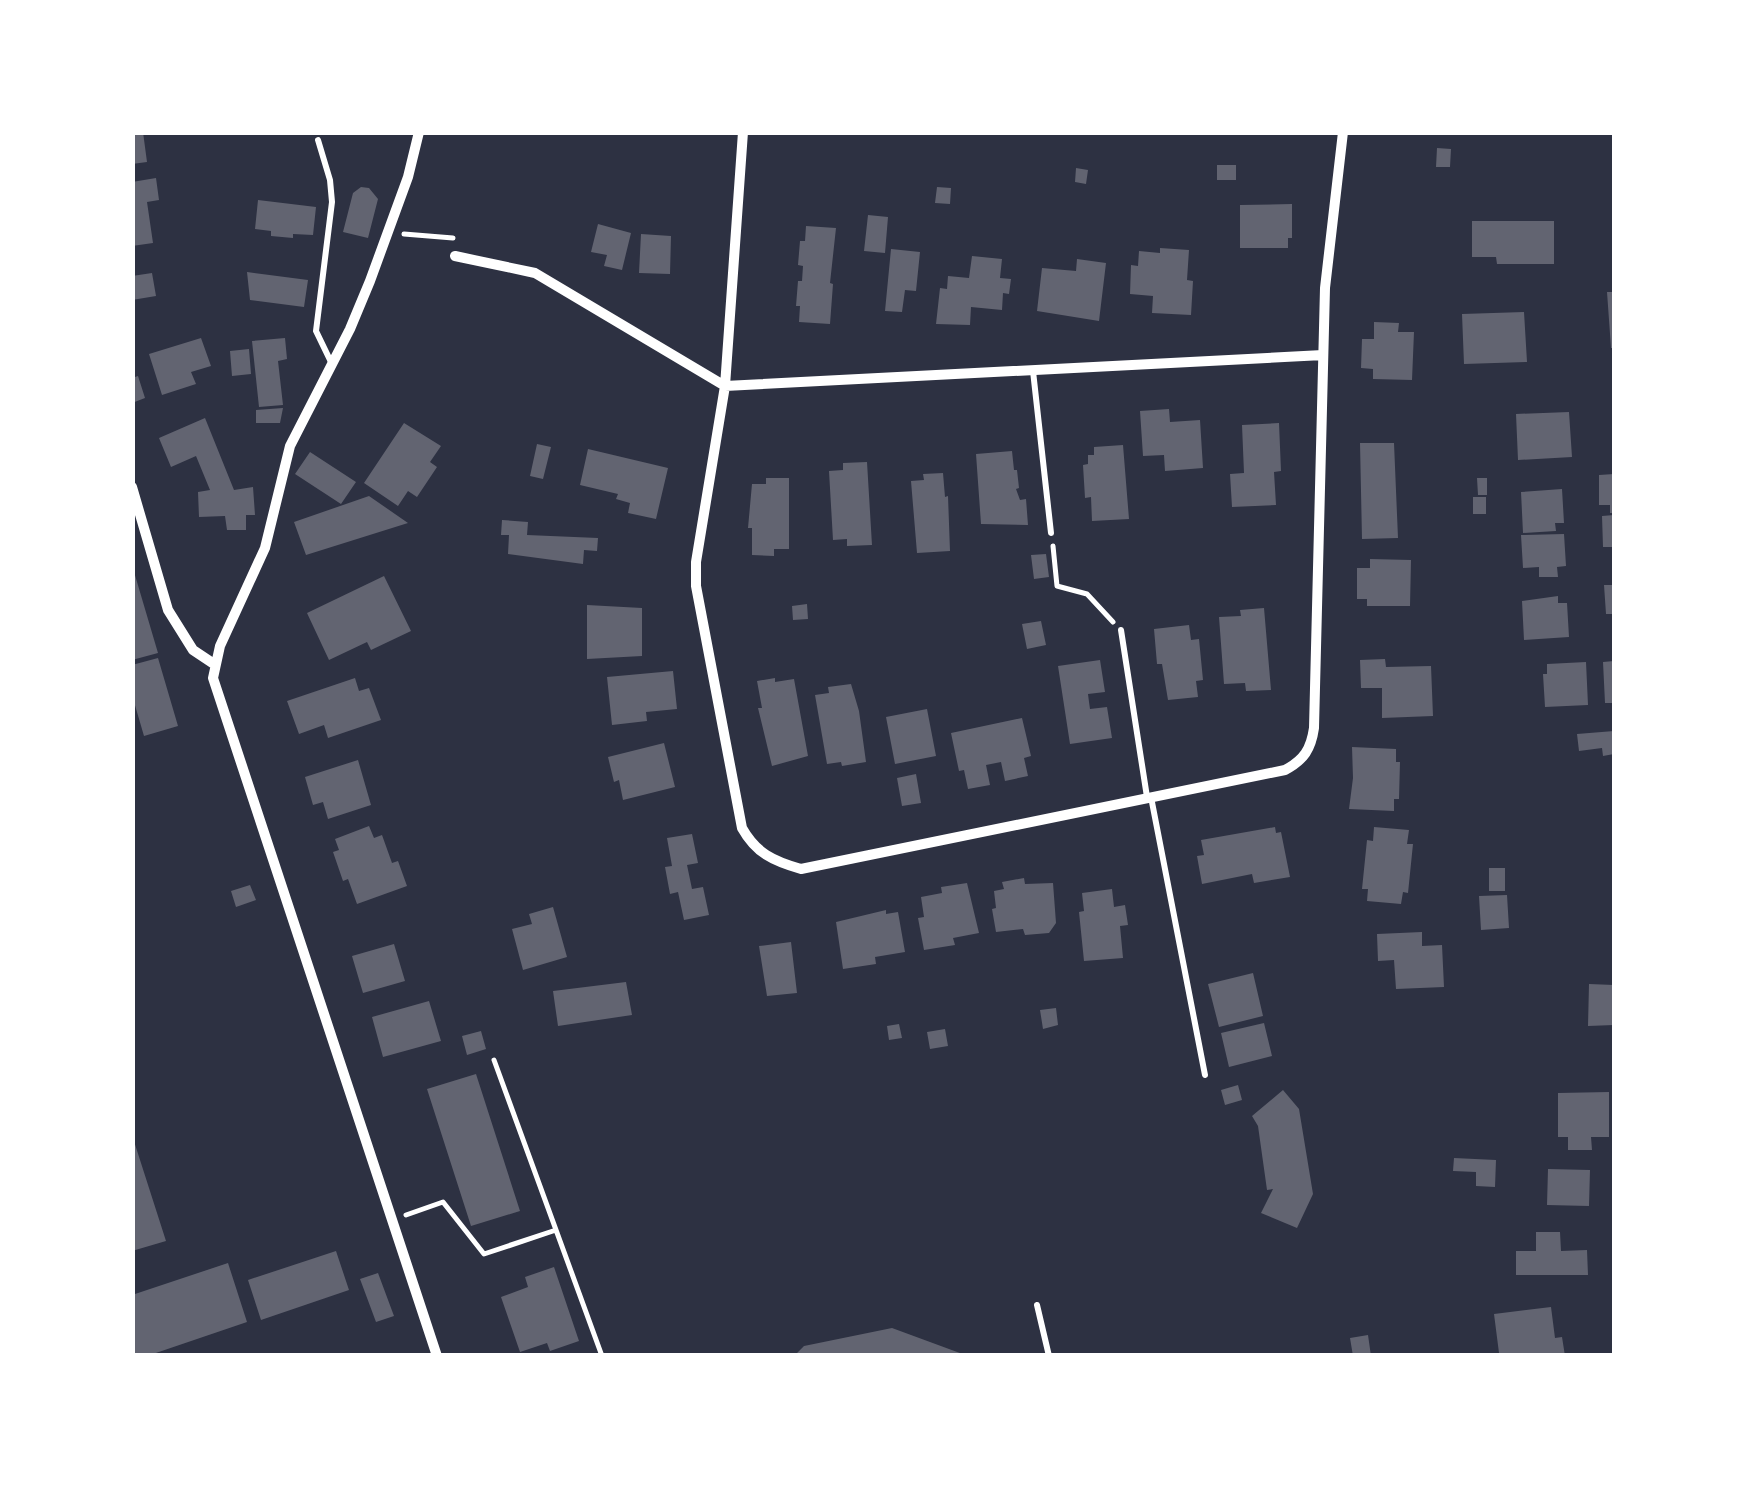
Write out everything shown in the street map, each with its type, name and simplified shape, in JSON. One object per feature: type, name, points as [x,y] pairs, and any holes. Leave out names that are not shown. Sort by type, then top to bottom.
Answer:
[{"type":"street","points":[[419,132],[408,177],[376,264],[290,446],[265,548],[214,664],[216,694],[437,1356]]},
{"type":"street","points":[[743,132],[725,386],[696,562],[696,586],[742,828],[752,846],[775,862],[801,869],[1285,770],[1309,750],[1314,728],[1325,288],[1342,132]]},
{"type":"street","points":[[455,256],[535,273],[725,386],[1323,355]]},
{"type":"street","points":[[132,487],[168,610],[192,650],[214,664]]},
{"type":"lane","points":[[318,140],[332,202],[316,331],[332,363]]},
{"type":"lane","points":[[1033,370],[1051,534]]},
{"type":"lane","points":[[1121,630],[1149,798],[1205,1075]]},
{"type":"lane","points":[[1038,1305],[1049,1356]]},
{"type":"path","points":[[404,234],[453,238],[455,256]]},
{"type":"path","points":[[1051,534],[1057,586],[1087,594],[1121,630]]},
{"type":"path","points":[[494,1060],[602,1356]]},
{"type":"path","points":[[392,1220],[443,1202],[484,1254],[556,1230]]},
{"type":"building","points":[[132,132],[143,132],[147,162],[132,164]]},
{"type":"building","points":[[1437,148],[1451,149],[1450,167],[1436,167]]},
{"type":"building","points":[[1217,165],[1236,165],[1236,180],[1217,180]]},
{"type":"building","points":[[1076,168],[1088,170],[1086,184],[1075,182]]},
{"type":"building","points":[[156,178],[159,200],[147,202],[153,243],[132,246],[132,182]]},
{"type":"building","points":[[361,187],[369,188],[378,199],[368,238],[343,232],[353,193]]},
{"type":"building","points":[[937,187],[951,188],[950,204],[935,203]]},
{"type":"building","points":[[258,200],[316,207],[313,235],[271,236],[271,231],[255,229]]},
{"type":"building","points":[[1292,204],[1292,238],[1288,238],[1288,248],[1240,248],[1240,205]]},
{"type":"building","points":[[868,215],[888,217],[885,253],[864,251]]},
{"type":"building","points":[[1472,221],[1554,221],[1554,264],[1497,264],[1496,257],[1472,257]]},
{"type":"building","points":[[598,224],[631,233],[622,270],[604,266],[607,255],[591,252]]},
{"type":"building","points":[[806,226],[836,228],[830,324],[799,322],[800,306],[796,306],[803,266],[798,265]]},
{"type":"building","points":[[641,234],[671,236],[670,274],[639,273]]},
{"type":"building","points":[[1160,248],[1189,250],[1187,280],[1193,281],[1191,315],[1152,313],[1153,296],[1130,294],[1131,265],[1138,266],[1139,251],[1160,253]]},
{"type":"building","points":[[891,249],[920,252],[916,291],[905,290],[902,312],[885,311]]},
{"type":"building","points":[[972,256],[1002,259],[1000,278],[1011,279],[1009,294],[1003,293],[1002,310],[971,307],[970,325],[936,324],[940,288],[947,289],[948,276],[969,278]]},
{"type":"building","points":[[1077,259],[1106,263],[1099,321],[1037,311],[1042,268],[1076,271]]},
{"type":"building","points":[[247,272],[308,280],[304,307],[250,300]]},
{"type":"building","points":[[152,273],[156,296],[132,300],[132,276]]},
{"type":"building","points":[[1607,292],[1614,292],[1614,348],[1611,348]]},
{"type":"building","points":[[1524,312],[1527,362],[1464,364],[1462,314]]},
{"type":"building","points":[[1374,322],[1399,323],[1398,332],[1414,332],[1412,380],[1373,379],[1373,369],[1361,368],[1362,339],[1374,339]]},
{"type":"building","points":[[201,338],[211,366],[191,372],[196,384],[162,395],[149,354]]},
{"type":"building","points":[[285,338],[287,359],[278,361],[283,405],[259,407],[252,341]]},
{"type":"building","points":[[249,349],[251,374],[232,376],[230,351]]},
{"type":"building","points":[[138,376],[145,398],[132,403],[132,378]]},
{"type":"building","points":[[283,408],[280,423],[256,423],[256,410]]},
{"type":"building","points":[[1169,409],[1170,422],[1200,420],[1203,468],[1165,471],[1164,455],[1143,456],[1140,411]]},
{"type":"building","points":[[1569,412],[1572,457],[1518,460],[1516,414]]},
{"type":"building","points":[[205,418],[234,490],[253,487],[255,515],[246,515],[246,530],[227,530],[225,516],[199,517],[198,492],[210,490],[196,456],[171,467],[159,438]]},
{"type":"building","points":[[404,423],[441,446],[430,462],[437,467],[417,497],[408,491],[398,506],[364,483]]},
{"type":"building","points":[[1279,423],[1281,471],[1274,472],[1276,505],[1232,507],[1230,474],[1244,473],[1242,425]]},
{"type":"building","points":[[1360,443],[1394,443],[1398,538],[1362,539]]},
{"type":"building","points":[[537,444],[551,447],[543,479],[530,476]]},
{"type":"building","points":[[1123,445],[1129,519],[1092,521],[1091,497],[1085,498],[1083,465],[1088,464],[1088,455],[1094,455],[1094,447]]},
{"type":"building","points":[[588,449],[668,468],[656,519],[628,513],[630,503],[616,499],[618,494],[580,485]]},
{"type":"building","points":[[1012,451],[1019,488],[1016,489],[1020,500],[1026,499],[1028,525],[981,524],[976,454]]},
{"type":"building","points":[[310,452],[356,482],[341,504],[295,474]]},
{"type":"building","points":[[867,462],[872,545],[847,546],[847,539],[833,540],[829,471],[843,470],[843,463]]},
{"type":"building","points":[[943,473],[950,551],[917,553],[911,481],[924,480],[923,474]]},
{"type":"building","points":[[1614,474],[1614,513],[1610,513],[1610,505],[1599,505],[1599,475]]},
{"type":"building","points":[[766,478],[789,478],[789,549],[774,549],[774,556],[752,555],[752,528],[748,528],[752,484],[766,484]]},
{"type":"building","points":[[1477,478],[1487,478],[1487,495],[1478,495]]},
{"type":"building","points":[[1562,489],[1564,523],[1555,523],[1556,531],[1523,533],[1521,492]]},
{"type":"building","points":[[369,496],[408,523],[306,555],[294,522]]},
{"type":"building","points":[[1473,497],[1486,497],[1486,514],[1473,514]]},
{"type":"building","points":[[1614,515],[1614,547],[1603,547],[1602,516]]},
{"type":"building","points":[[502,520],[528,522],[527,535],[598,538],[597,551],[584,550],[583,564],[508,554],[509,535],[501,535]]},
{"type":"building","points":[[1564,534],[1566,566],[1557,567],[1558,577],[1539,577],[1539,567],[1523,568],[1521,535]]},
{"type":"building","points":[[1046,554],[1049,577],[1034,579],[1031,555]]},
{"type":"building","points":[[1370,559],[1411,560],[1410,606],[1367,606],[1367,599],[1357,599],[1357,568],[1370,568]]},
{"type":"building","points":[[132,565],[158,653],[132,660]]},
{"type":"building","points":[[384,576],[411,631],[371,650],[367,642],[329,660],[307,613]]},
{"type":"building","points":[[1604,585],[1614,585],[1614,614],[1606,614]]},
{"type":"building","points":[[1558,596],[1558,603],[1567,603],[1569,637],[1524,640],[1522,601]]},
{"type":"building","points":[[807,604],[808,619],[793,620],[792,606]]},
{"type":"building","points":[[587,605],[642,608],[642,656],[587,659]]},
{"type":"building","points":[[1264,608],[1271,690],[1246,691],[1245,683],[1224,684],[1219,617],[1241,616],[1240,610]]},
{"type":"building","points":[[1041,621],[1046,645],[1027,649],[1022,624]]},
{"type":"building","points":[[1189,625],[1191,640],[1199,639],[1203,680],[1196,681],[1198,697],[1168,700],[1162,664],[1157,664],[1154,629]]},
{"type":"building","points":[[158,658],[178,726],[144,736],[132,695],[132,665]]},
{"type":"building","points":[[1385,659],[1386,667],[1431,666],[1433,716],[1382,718],[1382,688],[1361,688],[1360,660]]},
{"type":"building","points":[[1100,660],[1105,692],[1088,694],[1090,709],[1107,707],[1112,738],[1070,744],[1058,666]]},
{"type":"building","points":[[1614,661],[1614,703],[1605,703],[1603,662]]},
{"type":"building","points":[[1586,662],[1588,705],[1545,707],[1543,674],[1547,674],[1547,664]]},
{"type":"building","points":[[673,671],[677,709],[646,712],[647,721],[612,725],[607,677]]},
{"type":"building","points":[[355,678],[359,691],[369,688],[381,720],[328,738],[324,725],[299,734],[287,701]]},
{"type":"building","points":[[775,678],[775,682],[794,679],[808,756],[772,766],[758,708],[762,708],[757,681]]},
{"type":"building","points":[[851,684],[866,762],[827,764],[815,695],[829,693],[828,687]]},
{"type":"building","points":[[927,709],[936,756],[895,764],[886,717]]},
{"type":"building","points":[[1022,718],[1031,756],[1024,758],[1028,776],[1005,781],[1001,762],[986,765],[990,785],[968,789],[964,770],[959,771],[951,733]]},
{"type":"building","points":[[1614,731],[1614,754],[1603,756],[1602,748],[1579,751],[1577,734]]},
{"type":"building","points":[[664,743],[675,787],[623,800],[608,757]]},
{"type":"building","points":[[1352,747],[1396,749],[1396,762],[1400,762],[1399,799],[1394,799],[1394,811],[1349,809]]},
{"type":"building","points":[[358,760],[371,805],[328,819],[323,802],[313,805],[305,777]]},
{"type":"building","points":[[916,774],[921,803],[902,806],[897,778]]},
{"type":"building","points":[[369,826],[374,838],[382,835],[392,863],[398,861],[407,886],[357,904],[348,879],[343,881],[333,852],[339,850],[335,839]]},
{"type":"building","points":[[1275,827],[1276,833],[1281,832],[1290,877],[1254,883],[1252,874],[1202,884],[1197,856],[1204,855],[1201,840]]},
{"type":"building","points":[[1374,827],[1409,830],[1407,844],[1413,844],[1408,893],[1403,892],[1401,904],[1367,901],[1368,889],[1362,889],[1367,840],[1373,841]]},
{"type":"building","points":[[692,834],[698,863],[687,865],[692,889],[703,887],[709,915],[684,920],[678,892],[670,894],[665,867],[672,866],[667,838]]},
{"type":"building","points":[[1489,868],[1505,868],[1505,891],[1489,891]]},
{"type":"building","points":[[1024,878],[1025,884],[1053,883],[1056,923],[1049,933],[1025,935],[1023,929],[996,932],[994,891],[1004,889],[1002,882]]},
{"type":"building","points":[[967,883],[979,933],[953,938],[955,945],[924,950],[918,918],[924,917],[921,897],[942,893],[941,887]]},
{"type":"building","points":[[250,885],[256,900],[236,907],[231,891]]},
{"type":"building","points":[[1112,889],[1114,907],[1125,905],[1128,925],[1120,926],[1123,958],[1084,961],[1079,912],[1084,911],[1082,893]]},
{"type":"building","points":[[1507,895],[1509,928],[1481,930],[1479,896]]},
{"type":"building","points":[[553,907],[567,957],[523,970],[512,929],[532,924],[529,914]]},
{"type":"building","points":[[886,910],[886,914],[898,912],[905,952],[875,957],[876,964],[843,969],[836,922]]},
{"type":"building","points":[[1422,932],[1422,946],[1442,945],[1444,987],[1396,989],[1394,960],[1378,961],[1377,934]]},
{"type":"building","points":[[791,942],[797,993],[767,996],[759,946]]},
{"type":"building","points":[[394,944],[405,981],[363,993],[352,956]]},
{"type":"building","points":[[1253,973],[1263,1016],[1219,1027],[1208,984]]},
{"type":"building","points":[[626,982],[632,1015],[558,1026],[553,991]]},
{"type":"building","points":[[1589,984],[1614,985],[1614,1025],[1588,1026]]},
{"type":"building","points":[[429,1001],[441,1041],[383,1057],[372,1017]]},
{"type":"building","points":[[1056,1008],[1058,1025],[1043,1029],[1040,1010]]},
{"type":"building","points":[[1264,1023],[1272,1056],[1229,1067],[1221,1033]]},
{"type":"building","points":[[899,1024],[902,1038],[889,1040],[887,1026]]},
{"type":"building","points":[[945,1029],[948,1046],[930,1049],[927,1032]]},
{"type":"building","points":[[481,1031],[486,1049],[467,1055],[462,1036]]},
{"type":"building","points":[[476,1074],[520,1211],[471,1226],[427,1089]]},
{"type":"building","points":[[1238,1085],[1242,1100],[1225,1105],[1221,1090]]},
{"type":"building","points":[[1283,1090],[1299,1109],[1313,1194],[1297,1228],[1261,1213],[1273,1189],[1267,1190],[1258,1126],[1252,1116]]},
{"type":"building","points":[[1609,1092],[1609,1137],[1591,1137],[1592,1150],[1568,1150],[1568,1137],[1558,1137],[1558,1093]]},
{"type":"building","points":[[132,1135],[166,1241],[132,1251]]},
{"type":"building","points":[[1454,1158],[1496,1160],[1495,1187],[1476,1186],[1476,1172],[1453,1171]]},
{"type":"building","points":[[1548,1169],[1590,1170],[1589,1206],[1547,1205]]},
{"type":"building","points":[[1536,1232],[1560,1232],[1561,1251],[1587,1250],[1588,1275],[1516,1275],[1516,1251],[1536,1251]]},
{"type":"building","points":[[336,1251],[349,1290],[261,1320],[248,1280]]},
{"type":"building","points":[[228,1263],[247,1322],[147,1356],[132,1356],[132,1295]]},
{"type":"building","points":[[554,1267],[579,1341],[550,1351],[547,1343],[520,1352],[501,1297],[528,1287],[525,1277]]},
{"type":"building","points":[[378,1273],[394,1316],[376,1322],[360,1279]]},
{"type":"building","points":[[1551,1307],[1555,1338],[1562,1337],[1565,1356],[1499,1353],[1494,1314]]},
{"type":"building","points":[[892,1328],[968,1356],[794,1356],[804,1346]]},
{"type":"building","points":[[1368,1335],[1371,1356],[1353,1356],[1350,1338]]}]
